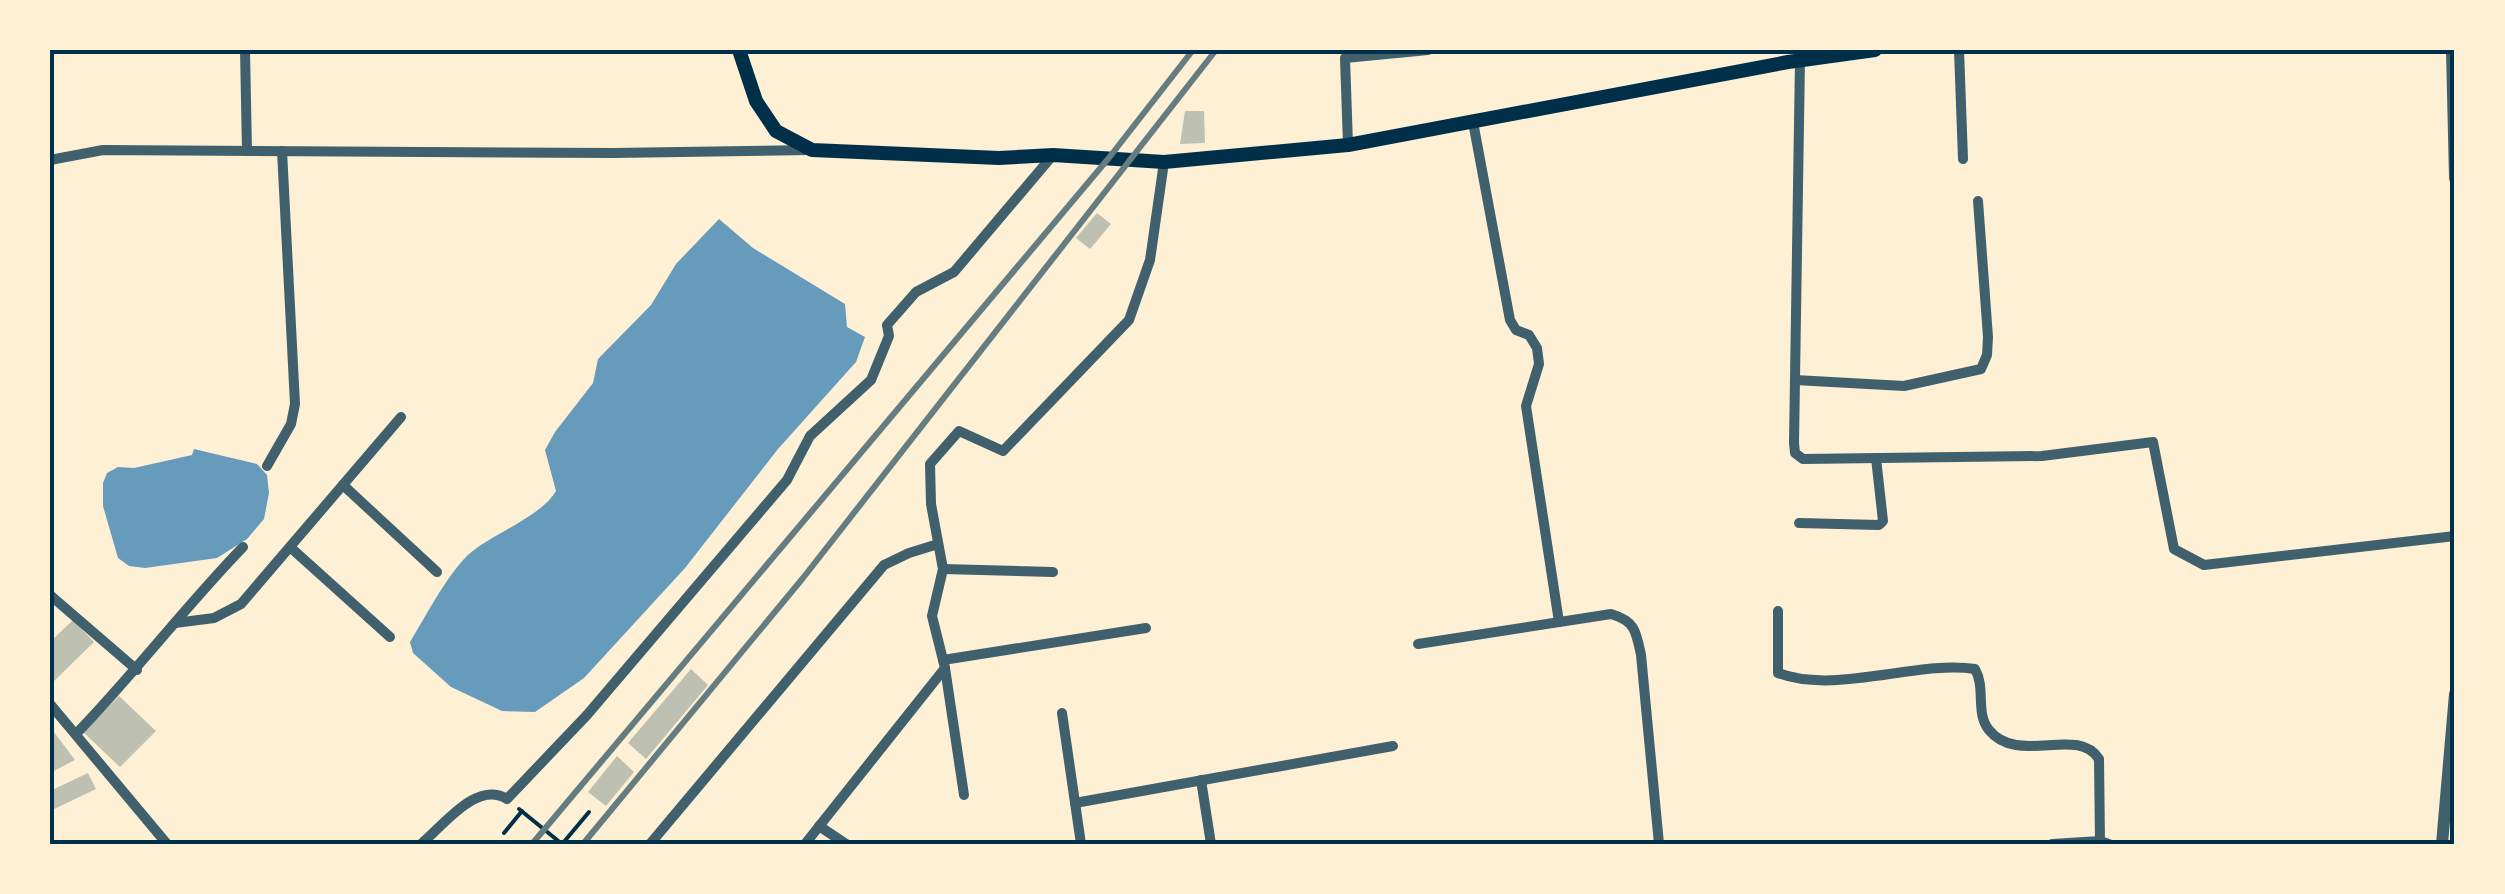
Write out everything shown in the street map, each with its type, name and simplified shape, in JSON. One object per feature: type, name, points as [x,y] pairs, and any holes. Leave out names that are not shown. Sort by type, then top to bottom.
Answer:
[{"type":"main road","points":[[738,50],[756,101],[776,131],[812,150],[999,158],[1052,155],[1164,162],[1348,146],[1817,54],[1875,50]]},
{"type":"street","points":[[245,50],[247,151]]},
{"type":"street","points":[[1348,146],[1346,58],[1428,50]]},
{"type":"street","points":[[1958,50],[1964,160]]},
{"type":"street","points":[[2452,50],[2455,178]]},
{"type":"street","points":[[1800,60],[1795,380],[1796,453],[1803,459],[2042,456],[2152,442],[2174,549],[2204,565],[2455,536]]},
{"type":"street","points":[[1473,122],[1510,320],[1537,348],[1539,364],[1526,406],[1558,622]]},
{"type":"street","points":[[50,160],[103,150],[812,150]]},
{"type":"street","points":[[267,466],[291,424],[294,404],[282,151]]},
{"type":"street","points":[[421,844],[480,794],[496,792],[507,799],[587,715],[787,480],[810,436],[871,380],[888,336],[887,325],[916,292],[954,272],[1052,155]]},
{"type":"street","points":[[964,795],[944,664],[932,616],[942,569],[930,504],[930,464],[959,431],[1003,451],[1129,320],[1150,260],[1164,162]]},
{"type":"street","points":[[1795,380],[1904,386],[1981,369],[1988,337],[1978,200]]},
{"type":"street","points":[[175,623],[228,613],[241,604],[401,417]]},
{"type":"street","points":[[1798,523],[1879,525],[1883,521],[1876,458]]},
{"type":"street","points":[[343,485],[437,572]]},
{"type":"street","points":[[650,844],[884,565],[908,552],[938,544]]},
{"type":"street","points":[[76,734],[138,670],[242,547]]},
{"type":"street","points":[[290,547],[390,637]]},
{"type":"street","points":[[942,569],[1053,572]]},
{"type":"street","points":[[50,594],[138,670]]},
{"type":"street","points":[[1778,611],[1778,674],[1790,678],[1841,679],[1974,669],[1980,680],[1982,720],[1998,739],[2023,747],[2083,744],[2092,748],[2098,759],[2105,842],[2052,844]]},
{"type":"street","points":[[1418,644],[1610,614],[1626,619],[1637,634],[1642,655],[1659,844]]},
{"type":"street","points":[[805,844],[944,664],[1146,628]]},
{"type":"street","points":[[2442,844],[2455,694]]},
{"type":"street","points":[[50,704],[167,844]]},
{"type":"street","points":[[1062,712],[1081,844]]},
{"type":"street","points":[[1075,803],[1394,746]]},
{"type":"street","points":[[1201,780],[1212,844]]},
{"type":"street","points":[[819,826],[846,844]]},
{"type":"path","points":[[504,832],[522,811],[562,844],[589,812]]},
{"type":"water","points":[[719,219],[753,248],[845,304],[847,327],[865,337],[856,362],[778,449],[685,568],[584,678],[535,712],[502,711],[451,687],[413,653],[410,642],[460,563],[539,509],[556,491],[545,450],[593,383],[598,359],[651,305],[676,264]]},
{"type":"water","points":[[194,449],[257,464],[267,475],[269,493],[264,519],[247,539],[217,558],[145,568],[129,566],[118,558],[103,506],[107,473],[118,467],[134,468],[192,455]]},
{"type":"building","points":[[1185,111],[1204,111],[1205,143],[1180,144]]},
{"type":"building","points":[[1097,213],[1111,224],[1090,249],[1076,238]]},
{"type":"building","points":[[73,620],[94,642],[50,685],[50,642]]},
{"type":"building","points":[[691,669],[708,685],[646,759],[628,743]]},
{"type":"building","points":[[119,696],[156,731],[120,767],[83,732]]},
{"type":"building","points":[[50,727],[75,760],[50,773]]},
{"type":"building","points":[[617,756],[634,772],[606,806],[588,792]]},
{"type":"building","points":[[88,773],[96,789],[50,811],[50,791]]},
{"type":"railway","points":[[532,844],[1108,159],[1193,50]]},
{"type":"railway","points":[[583,844],[803,578],[1216,50]]}]
